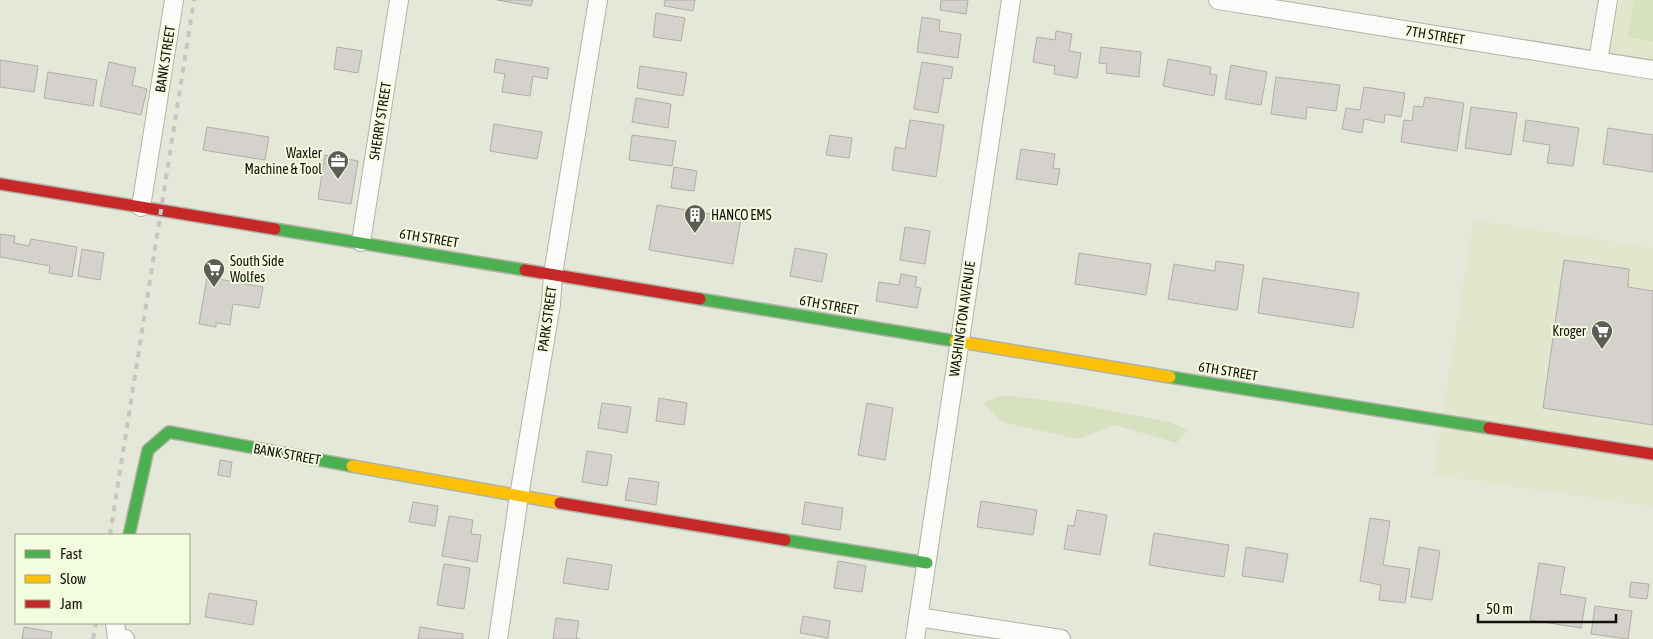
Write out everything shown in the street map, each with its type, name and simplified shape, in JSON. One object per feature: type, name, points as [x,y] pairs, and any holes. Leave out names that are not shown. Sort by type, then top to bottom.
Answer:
[{"type":"street","name":"BANK STREET","points":[[141,207],[174,0]]},
{"type":"street","name":"SHERRY STREET","points":[[361,242],[399,0]]},
{"type":"street","name":"PARK STREET","points":[[498,639],[519,496],[551,304],[553,274],[598,0]]},
{"type":"street","name":"WASHINGTON AVENUE","points":[[915,639],[958,342],[1011,0]]},
{"type":"street","name":"7TH STREET","points":[[1218,0],[1653,70]]},
{"type":"street","points":[[1598,61],[1608,0]]},
{"type":"street","name":"6TH STREET","points":[[0,184],[361,242],[958,342],[1653,454]]},
{"type":"street","name":"BANK STREET","points":[[129,534],[148,450],[170,432],[519,496],[926,563]]},
{"type":"street","points":[[918,617],[1061,639]]},
{"type":"shaded area","points":[[1608,0],[1653,0],[1653,70],[1598,61]]},
{"type":"shaded area","points":[[1634,0],[1653,0],[1653,42],[1628,37]]},
{"type":"shaded area","points":[[1474,220],[1653,248],[1653,507],[1433,474]]},
{"type":"shaded area","points":[[1004,395],[1075,404],[1170,422],[1188,430],[1176,443],[1115,425],[1078,439],[1002,422],[983,403]]},
{"type":"building","points":[[497,0],[533,0],[531,6]]},
{"type":"building","points":[[665,0],[695,0],[693,11],[664,6]]},
{"type":"building","points":[[941,0],[968,0],[966,14],[940,10]]},
{"type":"building","points":[[656,13],[685,18],[681,41],[653,37]]},
{"type":"building","points":[[922,17],[940,20],[939,31],[961,34],[958,58],[917,52]]},
{"type":"building","points":[[1056,31],[1072,34],[1069,51],[1081,53],[1077,78],[1054,74],[1055,66],[1033,62],[1037,37],[1055,40]]},
{"type":"building","points":[[337,47],[362,51],[358,73],[334,69]]},
{"type":"building","points":[[1101,47],[1141,52],[1139,77],[1106,73],[1107,64],[1099,63]]},
{"type":"building","points":[[496,59],[549,68],[547,79],[533,76],[530,96],[502,92],[505,74],[494,72]]},
{"type":"building","points":[[1168,59],[1211,67],[1210,74],[1217,75],[1214,96],[1163,86]]},
{"type":"building","points":[[0,60],[38,66],[34,92],[0,87]]},
{"type":"building","points":[[109,62],[136,68],[132,85],[147,89],[141,115],[100,106]]},
{"type":"building","points":[[922,62],[953,67],[951,79],[944,78],[938,113],[914,109]]},
{"type":"building","points":[[1231,65],[1267,72],[1261,105],[1225,99]]},
{"type":"building","points":[[640,66],[687,73],[683,96],[637,88]]},
{"type":"building","points":[[48,72],[97,80],[93,106],[44,98]]},
{"type":"building","points":[[1276,77],[1340,85],[1336,111],[1307,107],[1306,119],[1271,114]]},
{"type":"building","points":[[1364,87],[1405,93],[1401,117],[1385,114],[1384,123],[1364,119],[1362,133],[1342,129],[1346,108],[1360,110]]},
{"type":"building","points":[[1425,97],[1464,103],[1457,151],[1401,142],[1404,120],[1412,121],[1414,106],[1423,107]]},
{"type":"building","points":[[636,98],[671,104],[668,128],[632,122]]},
{"type":"building","points":[[1471,107],[1517,113],[1511,155],[1465,148]]},
{"type":"building","points":[[910,120],[944,125],[936,177],[892,170],[895,147],[905,149]]},
{"type":"building","points":[[1526,120],[1579,128],[1573,166],[1547,163],[1550,145],[1523,141]]},
{"type":"building","points":[[494,124],[542,132],[537,159],[490,151]]},
{"type":"building","points":[[207,127],[269,137],[265,160],[203,150]]},
{"type":"building","points":[[1608,128],[1653,135],[1653,172],[1603,164]]},
{"type":"building","points":[[632,135],[676,141],[672,166],[629,160]]},
{"type":"building","points":[[830,135],[852,138],[849,158],[826,155]]},
{"type":"building","points":[[1021,149],[1055,154],[1053,168],[1060,169],[1057,185],[1016,179]]},
{"type":"building","name":"Waxler Machine & Tool","points":[[325,155],[358,161],[351,204],[318,199]]},
{"type":"building","points":[[674,167],[697,171],[694,191],[671,188]]},
{"type":"building","name":"HANCO EMS","points":[[657,205],[741,219],[733,264],[649,250]]},
{"type":"building","points":[[905,227],[930,231],[925,264],[900,260]]},
{"type":"building","points":[[0,234],[15,236],[14,243],[29,246],[31,239],[77,247],[72,277],[49,273],[50,266],[0,257]]},
{"type":"building","points":[[795,248],[827,254],[822,282],[790,276]]},
{"type":"building","points":[[82,249],[104,253],[100,280],[78,276]]},
{"type":"building","points":[[1079,253],[1151,264],[1146,295],[1075,284]]},
{"type":"building","name":"Kroger","points":[[1564,260],[1629,269],[1628,287],[1653,291],[1653,425],[1543,408]]},
{"type":"building","points":[[1216,261],[1244,265],[1237,310],[1168,299],[1174,264],[1215,271]]},
{"type":"building","points":[[901,274],[917,277],[915,287],[921,288],[917,308],[876,301],[879,282],[899,285]]},
{"type":"building","points":[[207,277],[263,287],[259,308],[233,304],[230,325],[216,323],[216,327],[199,324]]},
{"type":"building","points":[[1263,278],[1359,293],[1353,328],[1258,313]]},
{"type":"building","points":[[659,398],[687,403],[684,425],[656,421]]},
{"type":"building","points":[[602,403],[631,407],[627,433],[598,428]]},
{"type":"building","points":[[867,403],[893,408],[885,460],[858,455]]},
{"type":"building","points":[[587,451],[612,455],[607,486],[582,482]]},
{"type":"building","points":[[220,460],[232,462],[230,477],[218,475]]},
{"type":"building","points":[[629,478],[659,482],[656,505],[625,500]]},
{"type":"building","points":[[981,501],[1037,510],[1033,535],[977,527]]},
{"type":"building","points":[[413,502],[438,506],[435,526],[409,522]]},
{"type":"building","points":[[805,502],[843,508],[840,530],[802,524]]},
{"type":"building","points":[[1077,510],[1107,515],[1100,555],[1064,549],[1068,525],[1074,526]]},
{"type":"building","points":[[449,516],[473,520],[471,534],[481,535],[477,562],[442,556]]},
{"type":"building","points":[[1370,518],[1390,521],[1383,565],[1410,569],[1405,603],[1379,600],[1381,585],[1360,581]]},
{"type":"building","points":[[1154,533],[1229,545],[1224,577],[1149,565]]},
{"type":"building","points":[[1246,547],[1288,554],[1283,582],[1242,576]]},
{"type":"building","points":[[1419,547],[1440,551],[1432,600],[1411,597]]},
{"type":"building","points":[[567,558],[612,565],[608,590],[563,583]]},
{"type":"building","points":[[838,561],[866,566],[862,592],[834,588]]},
{"type":"building","points":[[1539,563],[1565,567],[1560,594],[1586,598],[1581,628],[1530,620]]},
{"type":"building","points":[[444,564],[470,568],[464,609],[437,605]]},
{"type":"building","points":[[1631,582],[1649,584],[1647,599],[1629,597]]},
{"type":"building","points":[[209,593],[257,601],[253,625],[205,617]]},
{"type":"building","points":[[1595,606],[1632,611],[1628,639],[1591,634]]},
{"type":"building","points":[[803,616],[830,621],[828,638],[800,633]]},
{"type":"building","points":[[556,618],[579,621],[576,638],[580,639],[553,639]]},
{"type":"building","points":[[24,627],[52,632],[51,639],[22,639]]},
{"type":"building","points":[[420,627],[463,634],[463,639],[418,639]]},
{"type":"railway","points":[[110,534],[194,0]]},
{"type":"railway","points":[[93,639],[96,624]]},
{"type":"traffic: fast","points":[[275,229],[525,270]]},
{"type":"traffic: fast","points":[[700,299],[955,341]]},
{"type":"traffic: fast","points":[[1170,377],[1489,428]]},
{"type":"traffic: fast","points":[[129,534],[148,450],[169,432],[352,466]]},
{"type":"traffic: fast","points":[[785,540],[927,563]]},
{"type":"traffic: slow","points":[[955,341],[1170,377]]},
{"type":"traffic: slow","points":[[352,466],[560,503]]},
{"type":"traffic: jam","points":[[0,184],[275,229]]},
{"type":"traffic: jam","points":[[525,270],[700,299]]},
{"type":"traffic: jam","points":[[1489,428],[1653,454]]},
{"type":"traffic: jam","points":[[560,503],[785,540]]},
{"type":"place","name":"Waxler Machine & Tool","points":[[338,180]]},
{"type":"place","name":"HANCO EMS","points":[[695,234]]},
{"type":"place","name":"South Side Wolfes","points":[[214,288]]},
{"type":"place","name":"Kroger","points":[[1602,350]]}]
